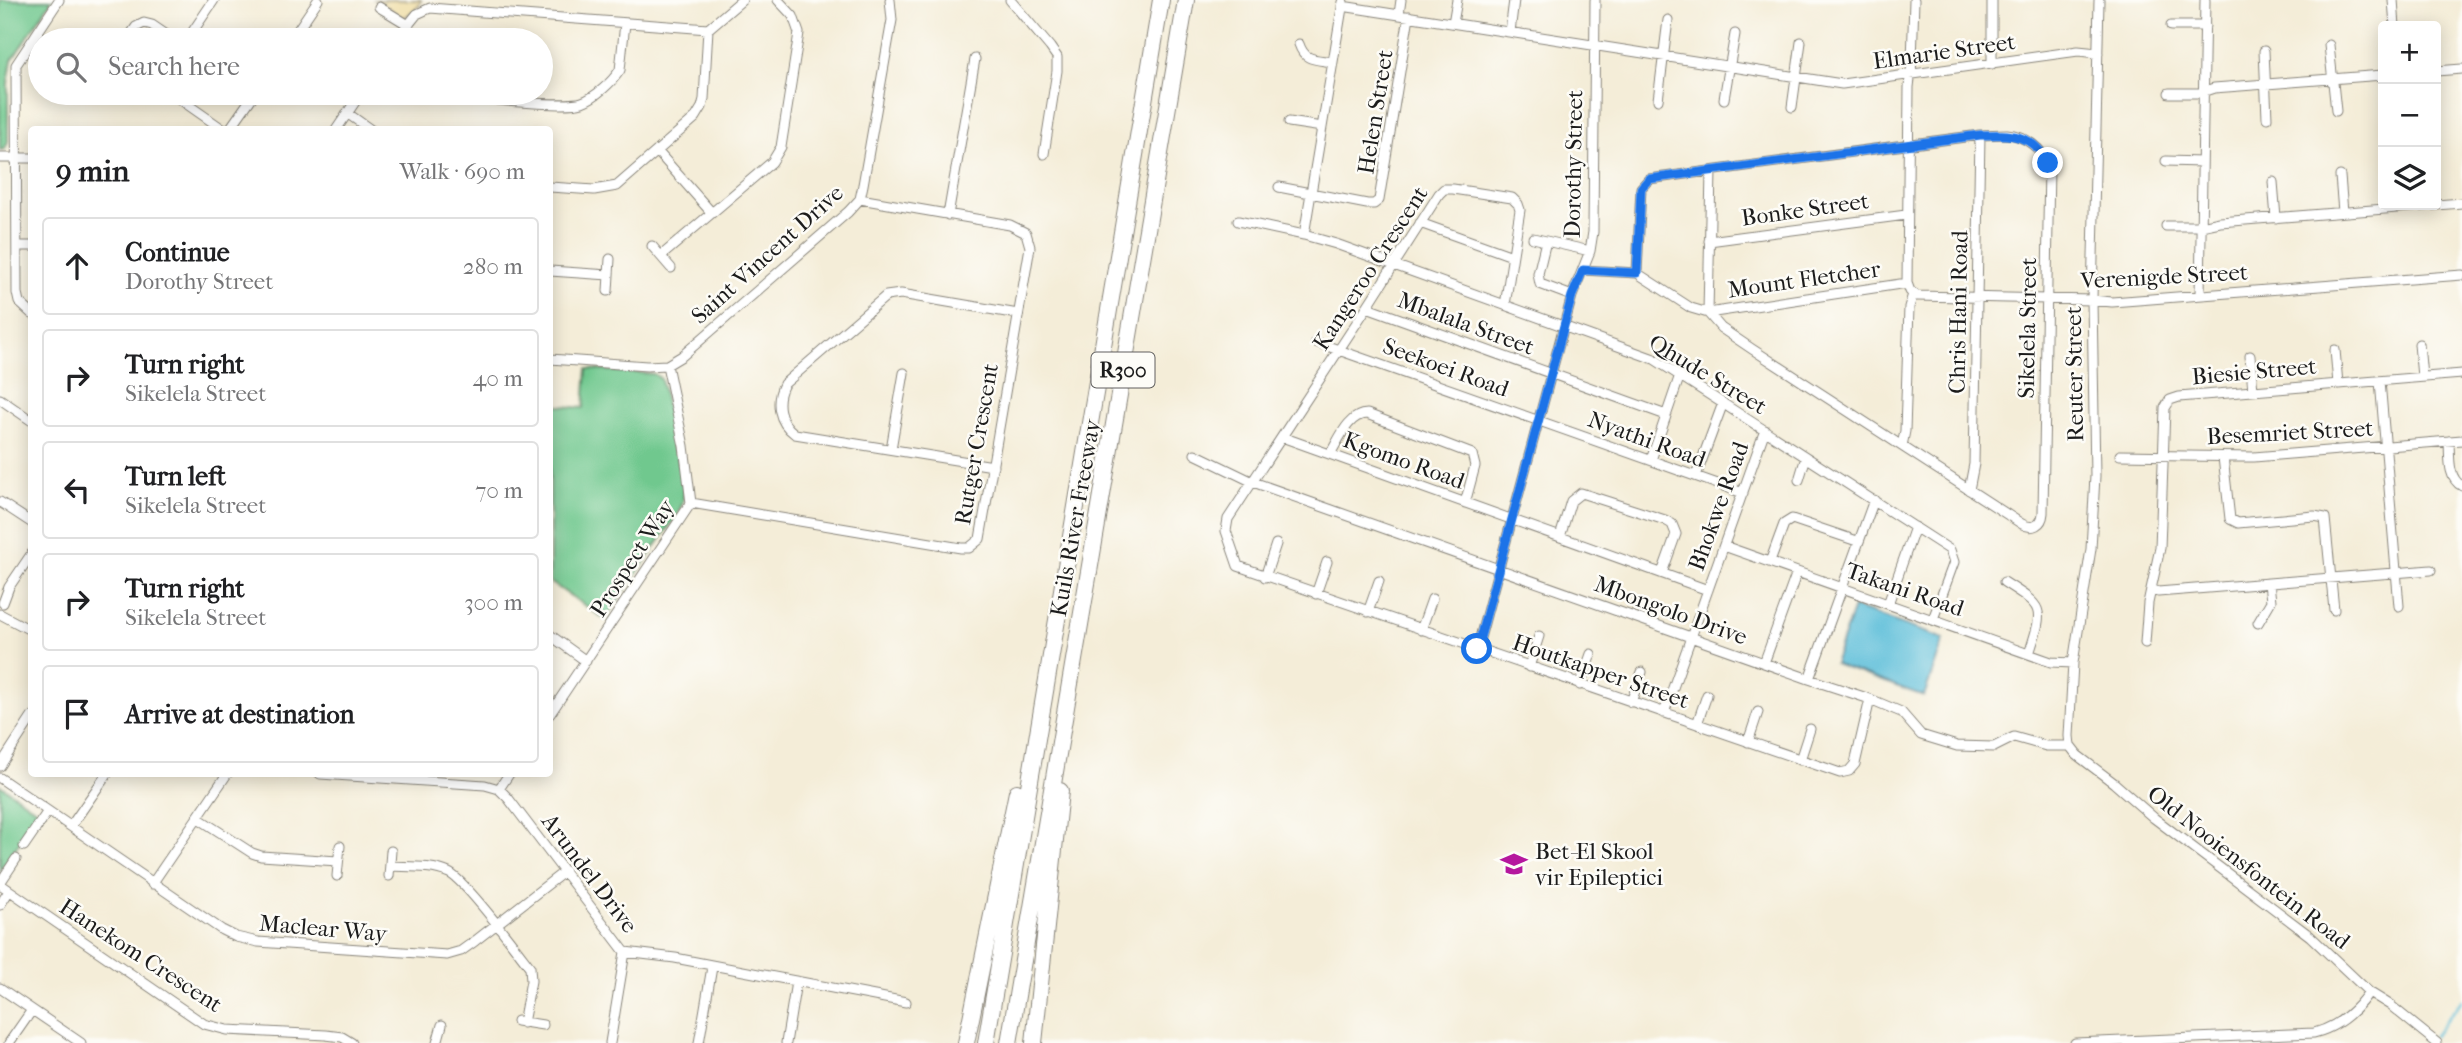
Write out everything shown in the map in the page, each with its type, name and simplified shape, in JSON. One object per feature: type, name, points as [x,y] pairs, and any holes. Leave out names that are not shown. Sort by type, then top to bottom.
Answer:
[{"type":"highway","name":"Kuils River Freeway","points":[[986,1043],[1161,0]]},
{"type":"highway","name":"Kuils River Freeway","points":[[1009,1043],[1186,0]]},
{"type":"highway","points":[[966,1043],[1017,791],[1037,734]]},
{"type":"highway","points":[[1034,1043],[1059,806],[1060,740]]},
{"type":"street","points":[[40,28],[59,0]]},
{"type":"street","points":[[195,28],[214,0]]},
{"type":"street","points":[[299,28],[318,0]]},
{"type":"street","points":[[404,28],[424,5],[708,29],[742,0]]},
{"type":"street","points":[[661,256],[772,162],[781,147],[799,33],[793,16],[778,0]]},
{"type":"street","points":[[1010,0],[1056,57],[1057,71],[1044,154]]},
{"type":"street","points":[[1401,0],[1404,15]]},
{"type":"street","points":[[1453,23],[1457,0]]},
{"type":"street","points":[[1510,32],[1514,0]]},
{"type":"street","name":"Dorothy Street","points":[[1477,649],[1572,296],[1590,251],[1593,232],[1595,0]]},
{"type":"street","points":[[1902,446],[1905,431],[1909,307],[1913,294],[1907,283],[1906,215],[1914,0]]},
{"type":"street","points":[[1992,0],[1992,64]]},
{"type":"street","name":"Reuter Street","points":[[2070,746],[2073,663],[2091,549],[2095,476],[2092,300],[2099,0]]},
{"type":"street","points":[[2200,295],[2206,0]]},
{"type":"street","points":[[2393,0],[2395,21]]},
{"type":"street","name":"Saint Vincent Drive","points":[[667,365],[682,356],[860,199],[891,27],[892,1]]},
{"type":"street","points":[[1304,235],[1343,3]]},
{"type":"street","name":"Elmarie Street","points":[[1343,3],[1453,23],[1847,84],[2078,51],[2098,52]]},
{"type":"street","points":[[379,7],[407,24]]},
{"type":"street","name":"Helen Street","points":[[1311,193],[1367,204],[1377,202],[1382,194],[1404,15]]},
{"type":"street","points":[[1658,100],[1668,20]]},
{"type":"street","points":[[135,28],[144,23],[156,28]]},
{"type":"street","points":[[553,103],[584,101],[616,76],[620,70],[625,23]]},
{"type":"street","points":[[2171,26],[2205,26]]},
{"type":"street","points":[[553,187],[594,190],[617,186],[696,117],[702,107],[708,29]]},
{"type":"street","points":[[1724,99],[1735,34]]},
{"type":"street","points":[[1792,107],[1801,43]]},
{"type":"street","points":[[1299,44],[1306,57],[1333,62]]},
{"type":"street","points":[[2329,45],[2336,111]]},
{"type":"street","points":[[28,47],[16,65],[17,293],[19,302],[28,310]]},
{"type":"street","points":[[2264,51],[2267,118]]},
{"type":"street","points":[[948,215],[975,59]]},
{"type":"street","points":[[2441,71],[2462,69]]},
{"type":"street","points":[[2169,93],[2378,75]]},
{"type":"street","points":[[188,105],[218,126]]},
{"type":"street","points":[[232,126],[247,105]]},
{"type":"street","points":[[339,126],[353,105]]},
{"type":"street","points":[[347,113],[365,126]]},
{"type":"street","points":[[1289,122],[1322,128]]},
{"type":"street","name":"Sikelela Street","points":[[1583,270],[1637,273],[1691,308],[1708,313],[1721,328],[2025,526],[2033,527],[2042,521],[2048,163],[2041,153],[2019,136],[1980,135],[1649,179],[1641,188],[1637,273]]},
{"type":"street","name":"Chris Hani Road","points":[[1969,490],[1974,464],[1980,135]]},
{"type":"street","points":[[657,151],[712,212]]},
{"type":"street","points":[[0,158],[28,158]]},
{"type":"street","points":[[2166,161],[2202,162]]},
{"type":"street","points":[[1708,313],[1711,171]]},
{"type":"street","points":[[2340,176],[2343,212]]},
{"type":"street","points":[[2273,182],[2276,218]]},
{"type":"street","points":[[1279,187],[1311,193]]},
{"type":"street","name":"Kangeroo Crescent","points":[[1253,482],[1444,189],[1453,188],[1517,201],[1520,210],[1505,304]]},
{"type":"street","name":"Rutger Crescent","points":[[691,503],[969,548],[980,539],[1030,247],[1026,233],[1010,225],[860,199]]},
{"type":"street","points":[[2441,205],[2462,203]]},
{"type":"street","points":[[2166,226],[2201,226],[2220,222],[2378,209]]},
{"type":"street","name":"Bonke Street","points":[[1709,242],[1906,215]]},
{"type":"street","name":"Qhude Street","points":[[1238,221],[1304,235],[1646,355],[1948,548],[1954,559],[1933,620]]},
{"type":"street","points":[[1420,223],[1512,256]]},
{"type":"street","points":[[1533,238],[1590,251]]},
{"type":"street","points":[[1546,241],[1538,274],[1540,284],[1572,296]]},
{"type":"street","points":[[17,246],[28,246]]},
{"type":"street","points":[[652,246],[670,268]]},
{"type":"street","points":[[608,291],[610,259]]},
{"type":"street","points":[[553,271],[609,275]]},
{"type":"street","name":"Verenigde Street","points":[[1913,294],[1921,297],[2112,302],[2462,275]]},
{"type":"street","name":"Mount Fletcher","points":[[1708,313],[1907,283]]},
{"type":"street","points":[[993,466],[795,434],[784,424],[779,401],[784,384],[886,296],[901,295],[1018,314]]},
{"type":"street","name":"Mbalala Street","points":[[1367,307],[1667,415]]},
{"type":"street","name":"Seekoei Road","points":[[1316,342],[1539,421]]},
{"type":"street","points":[[2420,344],[2422,377]]},
{"type":"street","points":[[2335,350],[2337,384]]},
{"type":"street","points":[[2250,356],[2253,391]]},
{"type":"street","points":[[553,359],[667,365]]},
{"type":"street","name":"Prospect Way","points":[[553,710],[691,503],[684,446],[667,365]]},
{"type":"street","points":[[891,449],[904,373]]},
{"type":"street","name":"Biesie Street","points":[[2145,643],[2151,589],[2160,548],[2165,408],[2170,400],[2176,397],[2462,374]]},
{"type":"street","points":[[1651,460],[1680,376]]},
{"type":"street","points":[[2380,381],[2399,606]]},
{"type":"street","points":[[0,399],[28,418]]},
{"type":"street","points":[[1696,476],[1723,403]]},
{"type":"street","points":[[1330,454],[1352,419],[1359,414],[1367,414],[1472,454],[1475,466],[1465,503]]},
{"type":"street","name":"Nyathi Road","points":[[1539,421],[1743,493]]},
{"type":"street","name":"Bhokwe Road","points":[[1664,713],[1765,430]]},
{"type":"street","name":"Kgomo Road","points":[[1282,437],[1708,590]]},
{"type":"street","name":"Besemriet Street","points":[[2120,455],[2223,457],[2462,440]]},
{"type":"street","points":[[2449,441],[2453,479],[2462,486]]},
{"type":"street","name":"Mbongolo Drive","points":[[1195,454],[1253,482],[1870,699],[1901,712],[1921,735],[1957,746],[1994,747],[2014,737],[2046,746],[2070,746]]},
{"type":"street","points":[[1799,480],[1806,457]]},
{"type":"street","points":[[2223,457],[2230,519],[2238,523],[2314,516],[2325,518],[2334,610]]},
{"type":"street","name":"Houtkapper Street","points":[[1253,482],[1228,519],[1226,531],[1238,566],[1265,577],[1840,774],[1852,769],[1870,699]]},
{"type":"street","points":[[1560,537],[1571,501],[1581,493],[1665,520],[1672,524],[1675,534],[1662,573]]},
{"type":"street","points":[[1809,679],[1874,500]]},
{"type":"street","points":[[0,502],[28,520]]},
{"type":"street","points":[[1770,562],[1784,524],[1792,519],[1857,541]]},
{"type":"street","points":[[1888,604],[1915,527]]},
{"type":"street","points":[[1265,577],[1276,544]]},
{"type":"street","name":"Takani Road","points":[[1724,545],[2051,662],[2073,663]]},
{"type":"street","points":[[28,559],[9,587],[1,605],[28,628]]},
{"type":"street","points":[[1316,594],[1327,562]]},
{"type":"street","points":[[2151,589],[2158,592],[2431,570]]},
{"type":"street","points":[[1764,663],[1797,572]]},
{"type":"street","points":[[1368,612],[1379,581]]},
{"type":"street","points":[[2004,582],[2034,601],[2038,608],[2038,627],[2029,654]]},
{"type":"street","points":[[2258,623],[2272,601],[2270,583]]},
{"type":"street","points":[[1421,630],[1432,599]]},
{"type":"street","points":[[1529,667],[1539,636]]},
{"type":"street","points":[[553,637],[586,661]]},
{"type":"street","points":[[1580,685],[1591,654]]},
{"type":"street","points":[[1632,702],[1642,672]]},
{"type":"street","points":[[1697,724],[1707,695]]},
{"type":"street","points":[[1748,742],[1758,712]]},
{"type":"street","points":[[0,766],[28,723]]},
{"type":"street","points":[[1800,760],[1810,729]]},
{"type":"street","name":"Old Nooiensfontein Road","points":[[2070,746],[2077,755],[2154,818],[2310,936],[2369,992],[2390,1005],[2437,1043]]},
{"type":"street","points":[[71,827],[105,777]]},
{"type":"street","points":[[152,884],[225,777]]},
{"type":"street","points":[[365,777],[485,785],[499,789],[507,777]]},
{"type":"street","name":"Maclear Way","points":[[0,778],[222,930],[236,937],[258,942],[447,955],[461,951],[565,871]]},
{"type":"street","name":"Arundel Drive","points":[[499,789],[625,952],[610,1043]]},
{"type":"street","points":[[24,846],[48,811]]},
{"type":"street","points":[[198,818],[261,856],[338,861]]},
{"type":"street","points":[[337,876],[340,846]]},
{"type":"street","points":[[391,851],[390,871],[442,870],[462,883],[530,967],[531,981],[520,1022],[543,1025]]},
{"type":"street","points":[[0,883],[16,859]]},
{"type":"street","name":"Hanekom Crescent","points":[[0,883],[204,1024],[227,1030],[342,1037],[352,1043]]},
{"type":"street","points":[[0,905],[9,891]]},
{"type":"street","points":[[625,952],[675,958],[906,1002]]},
{"type":"street","points":[[699,1043],[712,967]]},
{"type":"street","points":[[786,1043],[796,982]]},
{"type":"street","points":[[0,988],[80,1043]]},
{"type":"street","points":[[2075,1043],[2314,1033],[2343,1020],[2369,992]]},
{"type":"street","points":[[9,1043],[32,1010]]},
{"type":"street","points":[[437,1043],[442,1025]]},
{"type":"green space","points":[[0,0],[52,0],[33,28],[28,28],[28,36],[12,60],[8,83],[8,142],[5,149],[0,150]]},
{"type":"green space","points":[[587,369],[654,374],[661,379],[684,489],[678,514],[605,619],[553,584],[553,405],[584,408]]},
{"type":"green space","points":[[0,785],[40,812],[0,871]]},
{"type":"sand","points":[[375,0],[421,0],[419,6],[404,18]]},
{"type":"water","points":[[1854,607],[1944,639],[1924,696],[1834,664]]},
{"type":"waterway","points":[[2434,1036],[2462,1000]]},
{"type":"place","name":"Bet-El Skool vir Epileptici","points":[[1514,864]]},
{"type":"route","points":[[1477,649],[1572,296],[1583,270],[1637,273],[1641,188],[1644,182],[1649,179],[1980,135],[2019,136],[2041,153],[2048,163]]}]
